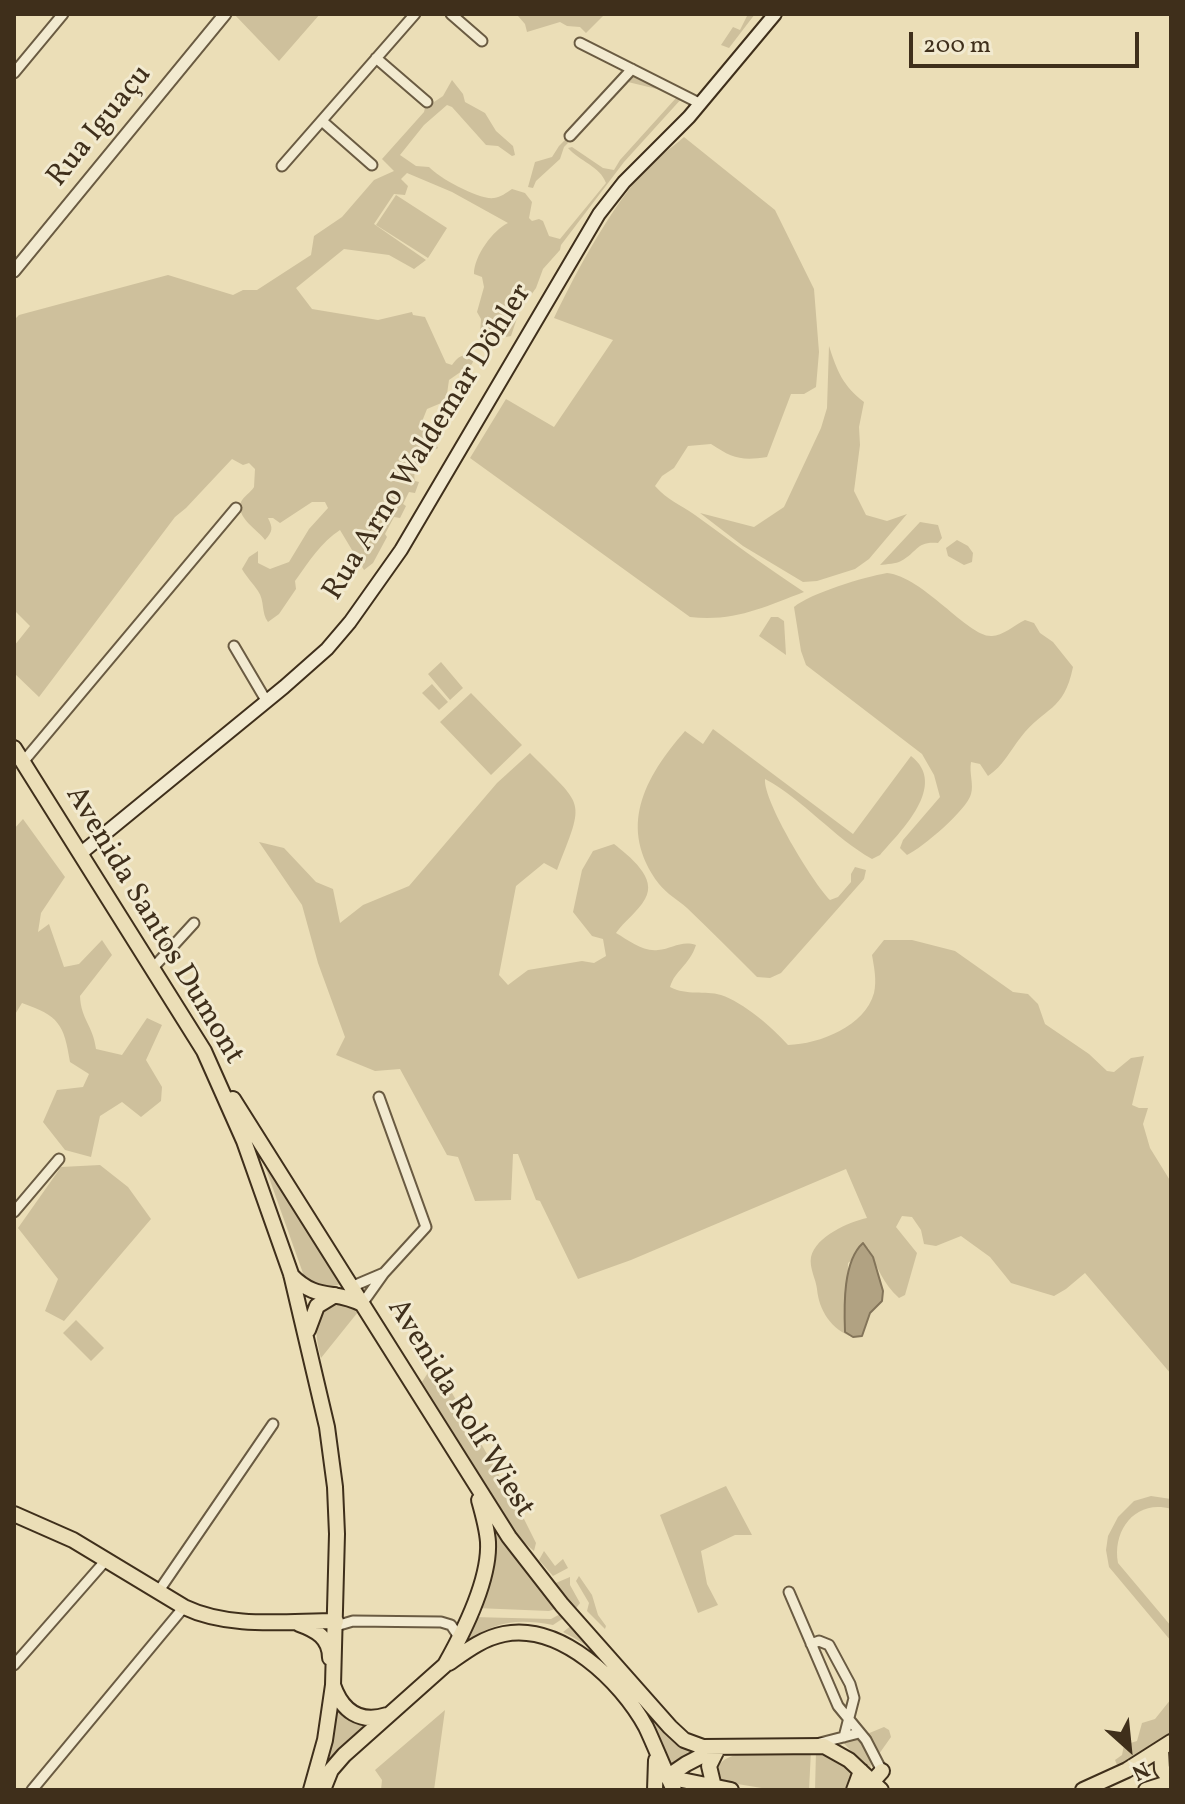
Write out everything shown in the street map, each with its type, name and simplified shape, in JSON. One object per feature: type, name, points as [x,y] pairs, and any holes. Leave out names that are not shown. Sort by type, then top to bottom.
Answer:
[{"type":"main road","name":"Rua Arno Waldemar Döhler","points":[[80,854],[267,702],[327,649],[401,550],[599,214],[624,182],[701,104],[775,14]]},
{"type":"main road","name":"Avenida Santos Dumont","points":[[14,748],[204,1051],[244,1141],[291,1274],[327,1427],[335,1487],[333,1685],[329,1720],[311,1790]]},
{"type":"main road","name":"Avenida Rolf Wiest","points":[[204,1051],[522,1556],[678,1735],[692,1744],[719,1748]]},
{"type":"main road","points":[[291,1274],[308,1289],[331,1297],[346,1297],[362,1304]]},
{"type":"main road","points":[[307,1334],[314,1309],[351,1287]]},
{"type":"main road","points":[[445,1665],[481,1582],[488,1557],[487,1533],[474,1483]]},
{"type":"main road","points":[[14,1514],[73,1540],[184,1607],[222,1620],[336,1623]]},
{"type":"main road","points":[[542,1635],[561,1630],[575,1619]]},
{"type":"main road","points":[[291,1621],[318,1632],[329,1645],[329,1720]]},
{"type":"main road","points":[[323,1790],[337,1762],[445,1665],[491,1637],[514,1632],[542,1635],[566,1645],[598,1668],[639,1716],[676,1785]]},
{"type":"main road","points":[[333,1685],[342,1705],[353,1714],[374,1718],[391,1713]]},
{"type":"main road","points":[[676,1785],[686,1764],[719,1748],[814,1745],[835,1750],[875,1783],[889,1790]]},
{"type":"main road","points":[[1146,1790],[1171,1782],[1162,1769],[1166,1746]]},
{"type":"main road","points":[[1083,1790],[1127,1770],[1166,1746]]},
{"type":"main road","points":[[655,1748],[656,1790]]},
{"type":"main road","points":[[714,1787],[709,1766],[719,1748]]},
{"type":"main road","points":[[854,1790],[861,1771]]},
{"type":"main road","points":[[676,1785],[731,1790]]},
{"type":"street","points":[[14,73],[63,14]]},
{"type":"street","name":"Rua Iguaçu","points":[[14,271],[225,14]]},
{"type":"street","points":[[282,166],[415,14]]},
{"type":"street","points":[[451,14],[482,41]]},
{"type":"street","points":[[580,43],[701,104]]},
{"type":"street","points":[[376,58],[427,102]]},
{"type":"street","points":[[570,136],[632,69]]},
{"type":"street","points":[[322,121],[372,165]]},
{"type":"street","points":[[23,762],[236,508]]},
{"type":"street","points":[[234,646],[267,702]]},
{"type":"street","points":[[152,969],[194,923]]},
{"type":"street","points":[[362,1304],[384,1273],[426,1227],[379,1097]]},
{"type":"street","points":[[14,1212],[59,1159]]},
{"type":"street","points":[[351,1287],[384,1273]]},
{"type":"street","points":[[158,1592],[273,1424]]},
{"type":"street","points":[[14,1665],[107,1559]]},
{"type":"street","points":[[789,1592],[838,1706],[872,1749],[875,1783]]},
{"type":"street","points":[[32,1790],[184,1607]]},
{"type":"street","points":[[336,1623],[441,1622],[451,1625],[459,1637]]},
{"type":"street","points":[[811,1644],[819,1641],[829,1645],[850,1684],[854,1698],[844,1737]]},
{"type":"street","points":[[814,1745],[859,1733]]},
{"type":"street","points":[[656,1790],[676,1785]]},
{"type":"shaded area","points":[[234,14],[320,14],[279,61]]},
{"type":"shaded area","points":[[605,14],[586,33],[580,27],[560,22],[527,32],[518,16]]},
{"type":"shaded area","points":[[748,14],[755,14],[729,48],[721,45],[733,27],[740,30]]},
{"type":"shaded area","points":[[634,75],[683,97],[624,162],[543,269],[536,288],[519,312],[511,336],[506,337],[500,324],[495,322],[493,335],[480,333],[481,319],[477,312],[484,287],[482,277],[474,274],[485,244],[508,223],[452,192],[407,173],[401,179],[408,186],[405,195],[394,194],[374,224],[426,260],[414,269],[389,255],[344,249],[296,288],[312,309],[378,320],[412,312],[413,315],[425,317],[446,363],[452,365],[464,355],[475,356],[472,364],[449,380],[446,401],[427,409],[423,419],[438,448],[429,452],[425,463],[420,462],[417,466],[414,478],[419,482],[415,493],[409,492],[400,518],[394,517],[373,563],[364,570],[340,530],[315,553],[295,581],[296,589],[279,614],[268,622],[260,595],[242,569],[249,557],[258,551],[258,563],[270,569],[289,562],[309,529],[328,508],[325,502],[312,502],[280,523],[268,518],[271,529],[265,540],[244,518],[240,508],[242,500],[254,487],[255,469],[249,463],[243,465],[232,459],[175,517],[39,697],[14,673],[14,646],[30,626],[14,610],[14,320],[19,315],[168,275],[233,295],[243,290],[257,290],[311,255],[314,236],[342,217],[374,180],[394,171],[382,159],[425,108],[443,96],[452,80],[465,102],[485,113],[496,131],[513,146],[515,155],[498,146],[486,145],[447,105],[424,125],[400,155],[416,166],[429,167],[450,182],[479,196],[494,198],[512,189],[525,193],[532,202],[529,218],[543,221],[549,236],[560,239],[606,183],[599,172],[568,148],[572,147],[603,168],[614,170],[676,98],[661,90],[628,82],[564,147],[560,159],[536,181],[533,188],[528,187],[535,162],[552,157],[559,146],[627,77]]},
{"type":"shaded area","points":[[684,137],[775,210],[814,289],[819,352],[816,387],[804,394],[791,394],[767,457],[737,457],[711,444],[688,446],[674,468],[662,476],[655,486],[669,499],[804,592],[749,612],[706,618],[690,617],[470,458],[506,399],[554,427],[613,340],[554,318],[584,260],[620,202],[650,165]]},
{"type":"shaded area","points":[[396,195],[447,228],[428,258],[376,225]]},
{"type":"shaded area","points":[[829,346],[842,377],[864,402],[854,491],[866,515],[887,521],[907,514],[869,559],[855,569],[817,581],[803,582],[743,546],[700,513],[754,527],[784,507],[821,428],[827,408]]},
{"type":"shaded area","points":[[920,522],[938,525],[942,538],[938,543],[921,545],[899,562],[880,565]]},
{"type":"shaded area","points":[[957,540],[973,553],[972,562],[964,565],[948,556],[946,548]]},
{"type":"shaded area","points":[[887,573],[916,585],[982,634],[1000,634],[1025,620],[1034,623],[1073,667],[1059,701],[1029,727],[994,772],[988,776],[980,764],[971,762],[972,790],[968,801],[943,828],[907,855],[900,848],[903,840],[940,797],[934,775],[922,754],[806,665],[794,607],[825,591]]},
{"type":"shaded area","points":[[771,617],[784,621],[786,655],[759,636]]},
{"type":"shaded area","points":[[441,662],[463,688],[450,700],[428,674]]},
{"type":"shaded area","points":[[432,684],[448,702],[439,710],[422,693]]},
{"type":"shaded area","points":[[471,693],[522,745],[491,775],[440,722]]},
{"type":"shaded area","points":[[713,729],[853,834],[911,756],[921,768],[925,780],[923,794],[909,821],[880,855],[872,859],[765,779],[780,822],[801,860],[830,900],[838,897],[851,882],[855,867],[866,870],[864,879],[781,973],[770,978],[757,977],[687,908],[662,888],[646,863],[640,843],[638,823],[641,804],[658,767],[685,731],[703,744]]},
{"type":"shaded area","points":[[530,753],[570,795],[575,805],[575,815],[573,829],[557,870],[544,863],[516,886],[499,975],[508,985],[528,970],[582,961],[594,963],[606,956],[603,939],[592,936],[573,912],[582,870],[593,851],[614,844],[640,868],[648,883],[642,904],[616,933],[652,950],[696,945],[670,987],[730,998],[757,1016],[788,1045],[827,1037],[851,1024],[869,1005],[874,993],[872,955],[884,940],[912,940],[955,951],[1013,992],[1028,994],[1038,1004],[1045,1024],[1089,1054],[1107,1071],[1114,1072],[1131,1058],[1144,1056],[1132,1105],[1148,1108],[1143,1124],[1150,1148],[1171,1182],[1171,1374],[1085,1273],[1054,1296],[1011,1283],[990,1257],[961,1236],[936,1246],[924,1244],[921,1230],[912,1217],[902,1216],[896,1227],[917,1253],[905,1295],[899,1298],[889,1287],[868,1248],[848,1263],[846,1332],[853,1337],[838,1330],[820,1304],[811,1257],[826,1236],[867,1218],[846,1169],[631,1260],[578,1279],[540,1201],[536,1200],[518,1154],[513,1154],[511,1200],[475,1201],[458,1157],[447,1155],[400,1069],[375,1071],[336,1055],[345,1037],[318,963],[302,905],[259,842],[284,848],[316,882],[333,889],[340,923],[363,905],[409,886],[497,783]]},
{"type":"shaded area","points":[[23,819],[65,877],[41,913],[38,932],[49,924],[64,967],[79,964],[102,940],[112,955],[80,996],[82,1011],[96,1049],[122,1055],[147,1018],[162,1025],[146,1060],[162,1087],[161,1101],[141,1117],[122,1102],[100,1116],[91,1157],[65,1150],[43,1122],[57,1090],[83,1087],[89,1074],[70,1062],[62,1030],[52,1017],[22,1003],[14,1016],[14,829]]},
{"type":"shaded area","points":[[260,1152],[345,1283],[322,1289],[305,1279]]},
{"type":"shaded area","points":[[100,1165],[128,1187],[151,1219],[64,1321],[45,1311],[58,1279],[18,1228],[61,1167]]},
{"type":"shaded area","points":[[863,1243],[873,1257],[883,1291],[882,1301],[870,1313],[862,1336],[853,1337],[845,1332],[846,1284],[856,1251]]},
{"type":"shaded area","points":[[341,1303],[358,1312],[321,1358],[317,1340],[319,1316],[324,1310]]},
{"type":"shaded area","points":[[76,1320],[104,1348],[91,1361],[63,1333]]},
{"type":"shaded area","points":[[436,1365],[523,1517],[536,1543],[534,1551],[521,1540],[422,1382]]},
{"type":"shaded area","points":[[726,1486],[752,1535],[735,1535],[701,1551],[707,1584],[718,1605],[698,1613],[660,1515]]},
{"type":"shaded area","points":[[1151,1496],[1171,1499],[1171,1509],[1147,1509],[1129,1520],[1119,1539],[1118,1563],[1171,1626],[1171,1641],[1109,1567],[1106,1550],[1108,1536],[1118,1517],[1134,1501]]},
{"type":"shaded area","points":[[490,1523],[556,1608],[555,1609],[476,1608]]},
{"type":"shaded area","points":[[544,1551],[555,1566],[563,1559],[568,1568],[553,1576],[539,1560]]},
{"type":"shaded area","points":[[579,1576],[592,1595],[605,1629],[587,1611],[589,1603],[576,1581]]},
{"type":"shaded area","points":[[570,1577],[570,1585],[580,1603],[574,1611],[551,1585]]},
{"type":"shaded area","points":[[562,1613],[565,1617],[553,1625],[516,1622],[496,1626],[463,1643],[473,1617],[551,1619]]},
{"type":"shaded area","points":[[572,1625],[700,1752],[670,1768],[642,1708],[615,1672],[582,1643],[563,1632]]},
{"type":"shaded area","points":[[1171,1699],[1171,1735],[1152,1749],[1117,1765],[1115,1760],[1122,1755],[1124,1745],[1137,1741],[1142,1723],[1155,1719]]},
{"type":"shaded area","points":[[337,1702],[373,1723],[325,1769]]},
{"type":"shaded area","points":[[445,1710],[434,1790],[381,1790],[382,1780],[375,1770]]},
{"type":"shaded area","points":[[884,1727],[891,1737],[879,1754],[867,1734]]},
{"type":"shaded area","points":[[856,1737],[868,1752],[871,1762],[869,1771],[841,1740]]},
{"type":"shaded area","points":[[760,1751],[811,1751],[809,1790],[774,1790],[725,1782],[718,1774],[724,1760],[734,1755]]},
{"type":"shaded area","points":[[816,1751],[827,1753],[848,1766],[854,1775],[848,1790],[815,1790]]}]
